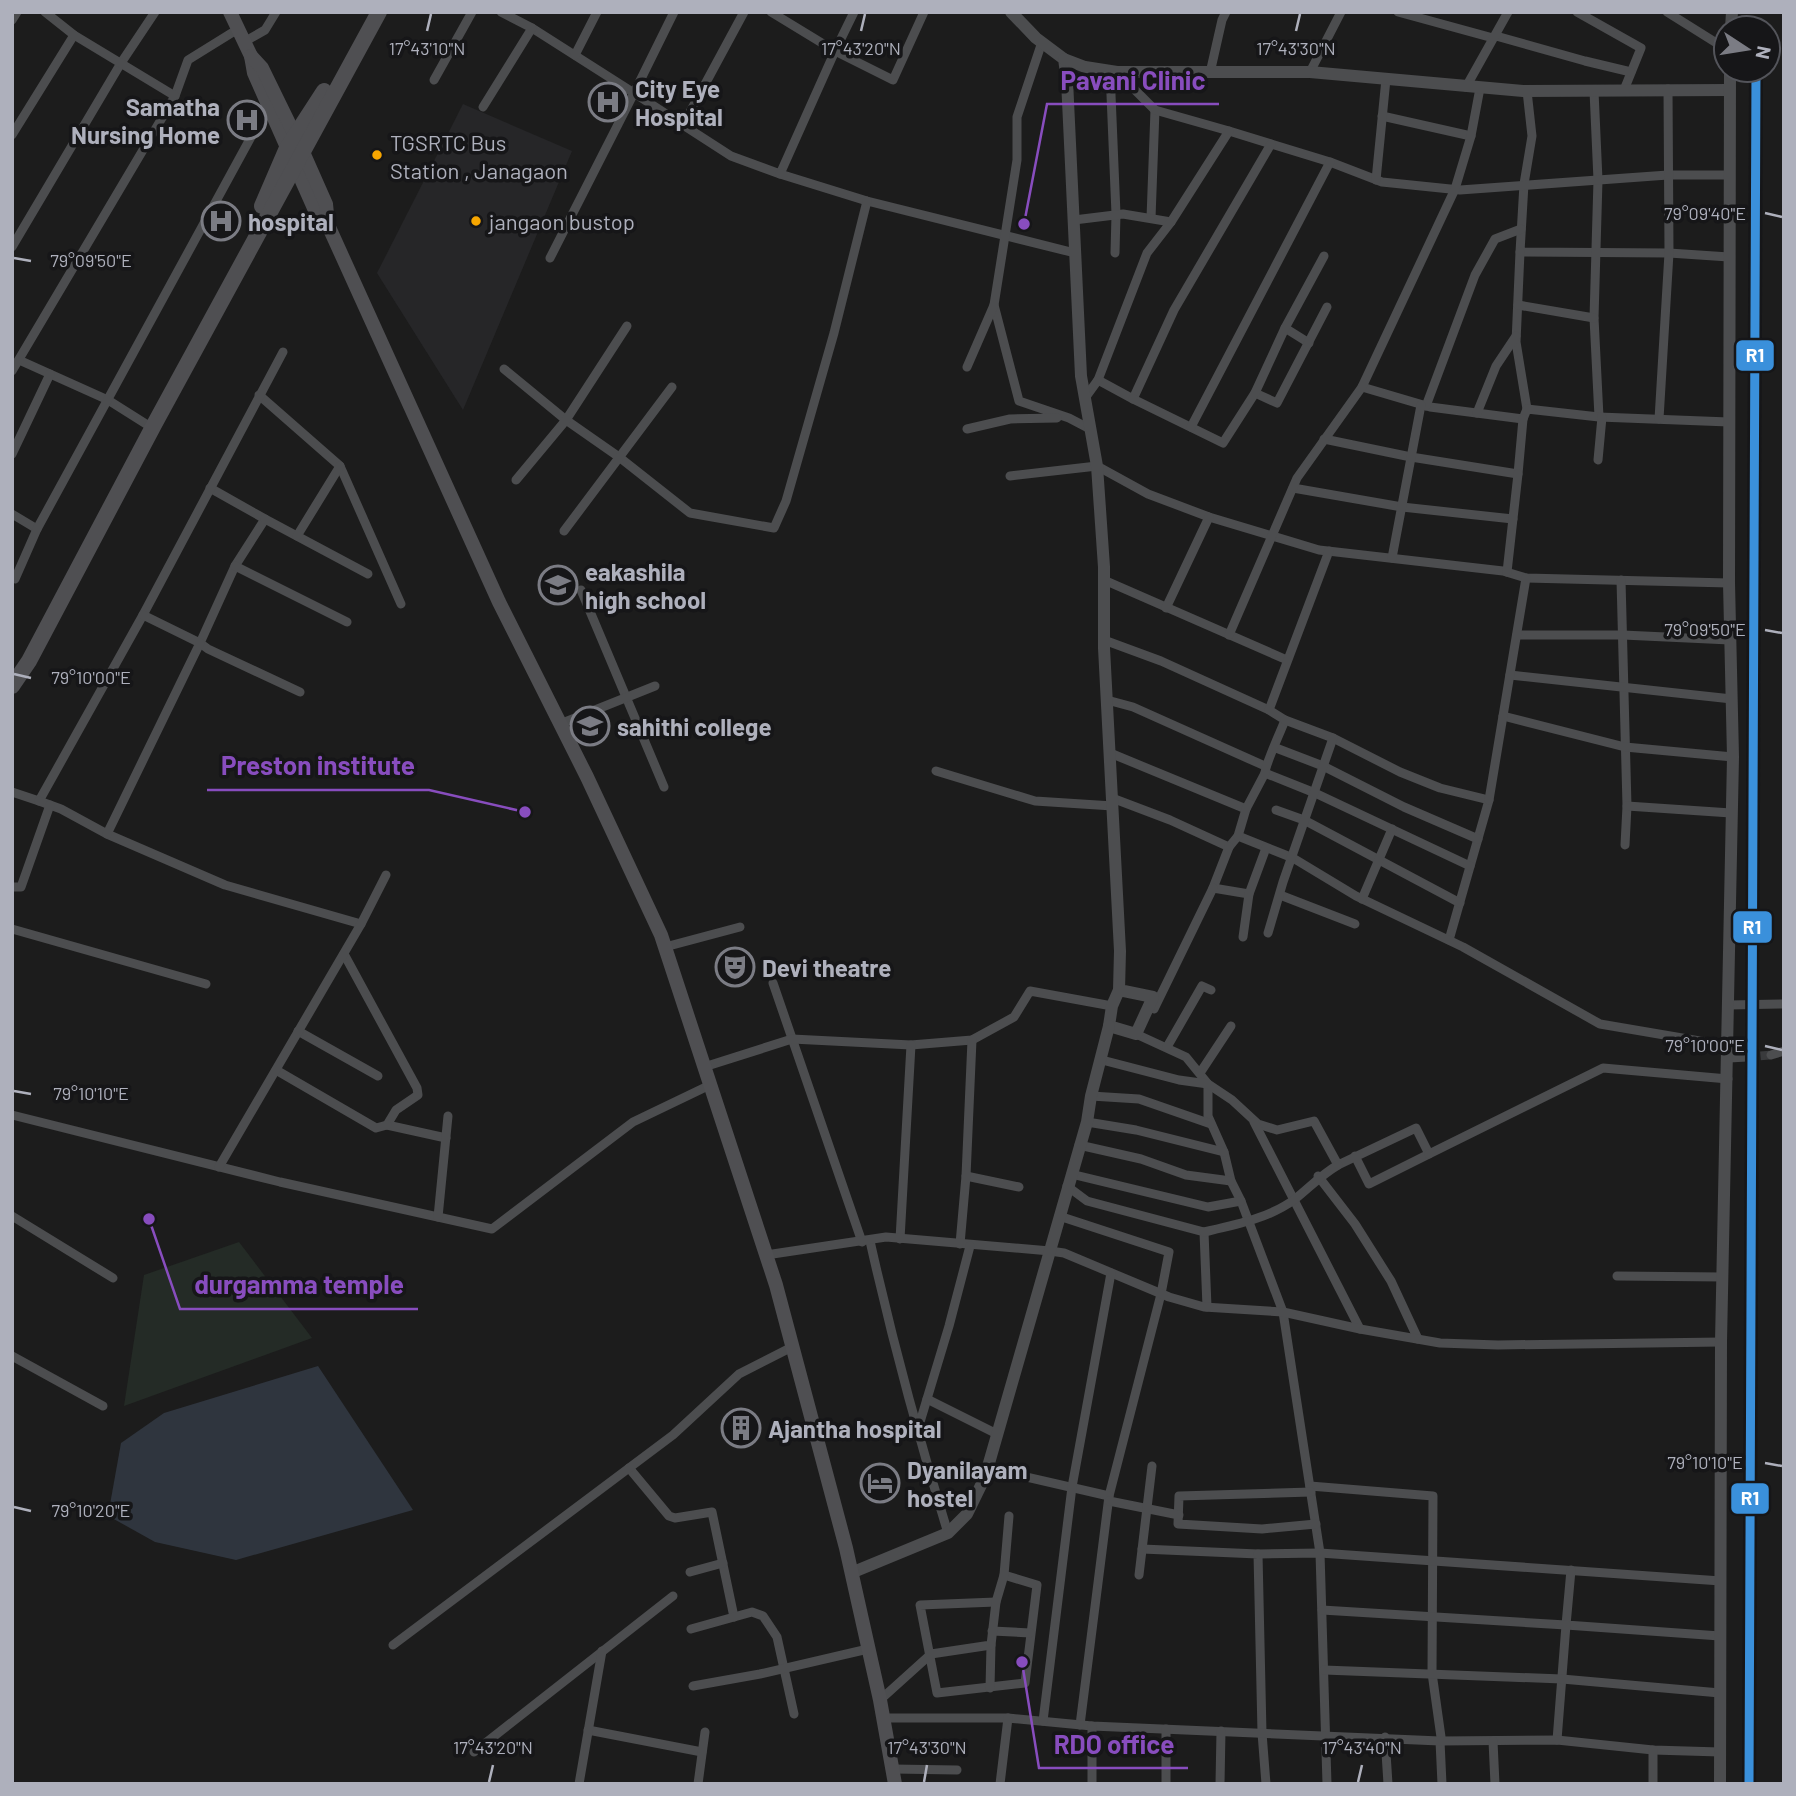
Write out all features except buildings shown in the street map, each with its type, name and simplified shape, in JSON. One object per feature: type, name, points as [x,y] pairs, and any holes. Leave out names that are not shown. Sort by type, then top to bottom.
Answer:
[{"type":"highway","points":[[12,686],[29,661],[155,423],[318,102],[367,12]]},
{"type":"highway","points":[[12,671],[262,207],[379,12]]},
{"type":"main road","points":[[230,12],[251,56],[254,74],[268,106],[326,204],[328,225],[455,508],[665,947],[766,1255],[792,1347],[851,1573],[880,1700],[894,1777]]},
{"type":"main road","points":[[251,56],[262,68],[295,151]]},
{"type":"street","points":[[12,19],[17,12]]},
{"type":"street","points":[[45,12],[74,35],[176,96]]},
{"type":"street","points":[[12,247],[121,63],[155,12]]},
{"type":"street","points":[[12,371],[176,96],[188,60],[241,35],[265,30],[276,12]]},
{"type":"street","points":[[434,80],[472,12]]},
{"type":"street","points":[[501,12],[532,27],[731,156],[867,201],[1075,253]]},
{"type":"street","points":[[575,55],[597,12]]},
{"type":"street","points":[[550,258],[674,12]]},
{"type":"street","points":[[682,125],[744,12]]},
{"type":"street","points":[[771,12],[835,51],[893,80],[924,12]]},
{"type":"street","points":[[780,174],[854,12]]},
{"type":"street","points":[[1011,12],[1064,59],[1085,67],[1113,72],[1310,72],[1466,88],[1527,91],[1729,90]]},
{"type":"street","points":[[1210,73],[1226,12]]},
{"type":"street","points":[[1310,72],[1341,12]]},
{"type":"street","points":[[1398,12],[1631,72]]},
{"type":"street","points":[[1466,88],[1508,12]]},
{"type":"street","points":[[1577,12],[1641,47],[1624,90]]},
{"type":"street","points":[[1667,12],[1712,40]]},
{"type":"street","points":[[483,107],[532,27]]},
{"type":"street","points":[[12,135],[74,35]]},
{"type":"street","points":[[967,367],[994,305],[1017,160],[1017,117],[1042,42]]},
{"type":"street","points":[[851,1573],[948,1533],[967,1514],[987,1468],[997,1434],[1087,1122],[1112,1006],[1119,990],[1120,951],[1104,640],[1104,580],[1097,467],[1081,376],[1064,59]]},
{"type":"street","points":[[1113,72],[1155,110],[1330,162],[1376,180],[1455,189],[1729,174]]},
{"type":"street","points":[[1113,72],[1115,253]]},
{"type":"street","points":[[1376,180],[1386,79]]},
{"type":"street","points":[[1720,1784],[1721,1342],[1733,757],[1729,583],[1729,84]]},
{"type":"street","points":[[1229,635],[1293,488],[1362,387],[1455,189],[1471,136],[1480,89]]},
{"type":"street","points":[[1659,419],[1670,253],[1668,89]]},
{"type":"street","points":[[1507,572],[1523,419],[1527,409],[1517,334],[1517,305],[1524,184],[1532,136],[1527,91]]},
{"type":"street","points":[[1594,91],[1598,180],[1594,318],[1600,417],[1598,460]]},
{"type":"street","points":[[15,579],[37,529],[268,106]]},
{"type":"street","points":[[1151,218],[1155,110]]},
{"type":"street","points":[[1382,116],[1471,136]]},
{"type":"street","points":[[1085,398],[1098,380],[1147,253],[1171,222],[1229,131]]},
{"type":"street","points":[[1133,399],[1174,310],[1271,144]]},
{"type":"street","points":[[1191,427],[1330,162]]},
{"type":"street","points":[[505,369],[566,420],[619,457],[690,513],[774,528],[786,501],[834,333],[867,201]]},
{"type":"street","points":[[1074,220],[1116,214],[1171,222]]},
{"type":"street","points":[[1392,558],[1423,405],[1475,275],[1494,239],[1521,229]]},
{"type":"street","points":[[1520,252],[1670,253],[1729,257]]},
{"type":"street","points":[[1098,380],[1223,443],[1255,393],[1285,328],[1324,256]]},
{"type":"street","points":[[994,305],[1019,401],[1069,418],[1090,429]]},
{"type":"street","points":[[1517,305],[1594,318]]},
{"type":"street","points":[[1255,393],[1277,403],[1327,307]]},
{"type":"street","points":[[516,480],[566,420],[627,326]]},
{"type":"street","points":[[1285,328],[1308,343]]},
{"type":"street","points":[[1477,413],[1496,366],[1517,334]]},
{"type":"street","points":[[39,801],[143,615],[282,352]]},
{"type":"street","points":[[19,360],[108,400],[146,424]]},
{"type":"street","points":[[12,454],[50,374]]},
{"type":"street","points":[[564,531],[672,387]]},
{"type":"street","points":[[1362,387],[1423,405],[1523,419]]},
{"type":"street","points":[[258,395],[340,467],[401,604]]},
{"type":"street","points":[[1527,409],[1600,417],[1729,422]]},
{"type":"street","points":[[967,429],[1010,419],[1069,418]]},
{"type":"street","points":[[1324,439],[1411,457],[1518,474]]},
{"type":"street","points":[[297,536],[340,467]]},
{"type":"street","points":[[1010,476],[1097,467],[1148,494],[1209,517],[1329,551],[1507,572],[1527,578],[1729,583]]},
{"type":"street","points":[[210,488],[368,574]]},
{"type":"street","points":[[1293,488],[1402,507],[1513,520]]},
{"type":"street","points":[[12,514],[37,529]]},
{"type":"street","points":[[1166,608],[1209,517]]},
{"type":"street","points":[[107,834],[235,566],[265,519]]},
{"type":"street","points":[[1269,710],[1329,551]]},
{"type":"street","points":[[235,566],[347,622]]},
{"type":"street","points":[[1449,940],[1489,800],[1527,578]]},
{"type":"street","points":[[1104,580],[1287,660]]},
{"type":"street","points":[[1621,580],[1627,806],[1625,845]]},
{"type":"street","points":[[581,590],[664,787]]},
{"type":"street","points":[[143,615],[300,692]]},
{"type":"street","points":[[1517,635],[1623,635],[1730,640]]},
{"type":"street","points":[[1104,640],[1161,660],[1285,720],[1333,738],[1400,772],[1440,788],[1489,800]]},
{"type":"street","points":[[1510,675],[1732,699]]},
{"type":"street","points":[[560,724],[655,686]]},
{"type":"street","points":[[1107,700],[1133,707],[1470,866]]},
{"type":"street","points":[[1503,716],[1625,747],[1733,757]]},
{"type":"street","points":[[1138,1035],[1213,888],[1229,847],[1238,836],[1246,809],[1276,748],[1285,720]]},
{"type":"street","points":[[1268,933],[1333,738]]},
{"type":"street","points":[[1276,748],[1322,766],[1404,807],[1478,839]]},
{"type":"street","points":[[1110,753],[1246,809]]},
{"type":"street","points":[[936,771],[1035,801],[1113,802],[1170,820],[1229,847]]},
{"type":"street","points":[[12,792],[50,805],[107,834],[225,885],[361,924]]},
{"type":"street","points":[[12,887],[21,887],[50,805]]},
{"type":"street","points":[[1627,806],[1731,813]]},
{"type":"street","points":[[1276,810],[1304,820],[1460,903]]},
{"type":"street","points":[[1362,899],[1392,829]]},
{"type":"street","points":[[1238,836],[1293,858],[1362,899],[1449,940],[1600,1024],[1748,1057]]},
{"type":"street","points":[[1243,937],[1249,894],[1266,848]]},
{"type":"street","points":[[219,1167],[344,954],[386,875]]},
{"type":"street","points":[[1213,888],[1249,894]]},
{"type":"street","points":[[1280,895],[1355,924]]},
{"type":"street","points":[[665,947],[740,927]]},
{"type":"street","points":[[12,929],[206,984]]},
{"type":"street","points":[[344,954],[417,1088],[418,1095],[396,1110],[387,1125]]},
{"type":"street","points":[[773,983],[866,1241],[916,1433],[948,1533]]},
{"type":"street","points":[[1167,1047],[1202,986],[1210,990]]},
{"type":"street","points":[[1119,990],[1153,997],[1138,1035]]},
{"type":"street","points":[[704,1067],[792,1039],[911,1045],[972,1040],[1014,1017],[1030,991],[1112,1006]]},
{"type":"street","points":[[1730,1005],[1784,1004]]},
{"type":"street","points":[[1109,1026],[1138,1035],[1186,1057],[1208,1084],[1232,1100],[1258,1124],[1277,1130],[1314,1121],[1338,1165]]},
{"type":"street","points":[[1200,1073],[1231,1026]]},
{"type":"street","points":[[298,1031],[378,1076]]},
{"type":"street","points":[[916,1433],[965,1245],[972,1040]]},
{"type":"street","points":[[900,1239],[911,1045]]},
{"type":"street","points":[[1771,1055],[1784,1051]]},
{"type":"street","points":[[1102,1060],[1179,1080],[1208,1084]]},
{"type":"street","points":[[1356,1156],[1370,1184],[1602,1068],[1728,1079]]},
{"type":"street","points":[[276,1070],[376,1128],[387,1125],[446,1138]]},
{"type":"street","points":[[1208,1084],[1208,1116],[1283,1312],[1320,1553],[1327,1784]]},
{"type":"street","points":[[12,1115],[219,1167],[492,1229],[633,1122],[710,1085]]},
{"type":"street","points":[[1091,1096],[1139,1099],[1212,1124]]},
{"type":"street","points":[[438,1217],[448,1115]]},
{"type":"street","points":[[1251,1118],[1360,1329]]},
{"type":"street","points":[[1087,1122],[1136,1130],[1224,1152]]},
{"type":"street","points":[[1069,1180],[1087,1201],[1204,1231],[1247,1222],[1294,1200],[1318,1177],[1338,1165],[1416,1128],[1429,1154]]},
{"type":"street","points":[[1079,1145],[1141,1159],[1186,1175],[1231,1181]]},
{"type":"street","points":[[966,1176],[1018,1187]]},
{"type":"street","points":[[1318,1177],[1355,1224],[1391,1281],[1419,1339]]},
{"type":"street","points":[[1069,1180],[1208,1207],[1241,1201]]},
{"type":"street","points":[[12,1216],[113,1278]]},
{"type":"street","points":[[1059,1216],[1169,1252],[1161,1294],[1109,1498],[1080,1725]]},
{"type":"street","points":[[1204,1231],[1207,1307]]},
{"type":"street","points":[[766,1255],[886,1237],[1050,1251],[1063,1253],[1161,1294],[1207,1307],[1283,1312],[1440,1343],[1498,1345],[1721,1342]]},
{"type":"street","points":[[1044,1721],[1072,1487],[1111,1273]]},
{"type":"street","points":[[1617,1276],[1723,1278]]},
{"type":"street","points":[[393,1646],[673,1435],[740,1374],[792,1347]]},
{"type":"street","points":[[12,1356],[103,1406]]},
{"type":"street","points":[[927,1399],[997,1434]]},
{"type":"street","points":[[1139,1575],[1152,1466]]},
{"type":"street","points":[[629,1468],[669,1516],[676,1518],[712,1512],[734,1617]]},
{"type":"street","points":[[987,1468],[1179,1515]]},
{"type":"street","points":[[1316,1524],[1262,1529],[1178,1524],[1179,1496],[1311,1489],[1433,1496],[1432,1673],[1441,1737],[1442,1784]]},
{"type":"street","points":[[990,1688],[992,1631],[996,1602],[1004,1575],[1009,1516]]},
{"type":"street","points":[[1142,1549],[1258,1554],[1320,1553],[1721,1581]]},
{"type":"street","points":[[1258,1554],[1262,1733],[1266,1784]]},
{"type":"street","points":[[690,1572],[723,1563]]},
{"type":"street","points":[[1557,1740],[1571,1570]]},
{"type":"street","points":[[996,1602],[920,1605],[937,1693],[1025,1683],[1037,1585],[1004,1575]]},
{"type":"street","points":[[474,1752],[673,1596]]},
{"type":"street","points":[[1322,1610],[1720,1636]]},
{"type":"street","points":[[691,1629],[752,1612],[763,1616],[776,1637],[794,1714]]},
{"type":"street","points":[[992,1631],[1030,1633]]},
{"type":"street","points":[[880,1700],[931,1654],[991,1645]]},
{"type":"street","points":[[693,1685],[784,1669],[868,1649]]},
{"type":"street","points":[[579,1784],[602,1651]]},
{"type":"street","points":[[1324,1670],[1562,1679],[1720,1693]]},
{"type":"street","points":[[883,1718],[1008,1718],[1092,1726],[1440,1741],[1557,1740],[1653,1750],[1720,1752]]},
{"type":"street","points":[[1000,1784],[1008,1718]]},
{"type":"street","points":[[1092,1726],[1092,1784]]},
{"type":"street","points":[[1166,1729],[1166,1784]]},
{"type":"street","points":[[588,1730],[702,1752]]},
{"type":"street","points":[[1220,1784],[1221,1731]]},
{"type":"street","points":[[698,1784],[705,1732]]},
{"type":"street","points":[[1385,1737],[1388,1784]]},
{"type":"street","points":[[1493,1741],[1495,1784]]},
{"type":"street","points":[[1653,1750],[1653,1784]]},
{"type":"street","points":[[894,1777],[957,1770]]},
{"type":"shaded area","points":[[463,104],[572,151],[463,410],[377,273]]},
{"type":"shaded area","points":[[239,1242],[312,1338],[124,1406],[144,1275]]},
{"type":"shaded area","points":[[318,1366],[413,1510],[236,1560],[155,1542],[112,1518],[109,1510],[121,1443],[164,1413]]},
{"type":"tunnel","points":[[1747,1057],[1771,1055]]},
{"type":"transit line","name":"R1","points":[[1749,1784],[1756,84]]},
{"type":"place","name":"City Eye Hospital","points":[[608,102]]},
{"type":"place","name":"Samatha Nursing Home","points":[[247,120]]},
{"type":"place","name":"TGSRTC Bus Station , Janagaon","points":[[377,155]]},
{"type":"place","name":"hospital","points":[[221,221]]},
{"type":"place","name":"jangaon bustop","points":[[476,221]]},
{"type":"place","name":"Pavani Clinic","points":[[1024,224]]},
{"type":"place","name":"eakashila high school","points":[[558,585]]},
{"type":"place","name":"sahithi college","points":[[590,726]]},
{"type":"place","name":"Preston institute","points":[[525,812]]},
{"type":"place","name":"Devi theatre","points":[[735,967]]},
{"type":"place","name":"durgamma temple","points":[[149,1219]]},
{"type":"place","name":"Ajantha hospital","points":[[741,1428]]},
{"type":"place","name":"Dyanilayam hostel","points":[[880,1483]]},
{"type":"place","name":"RDO office","points":[[1022,1662]]}]
